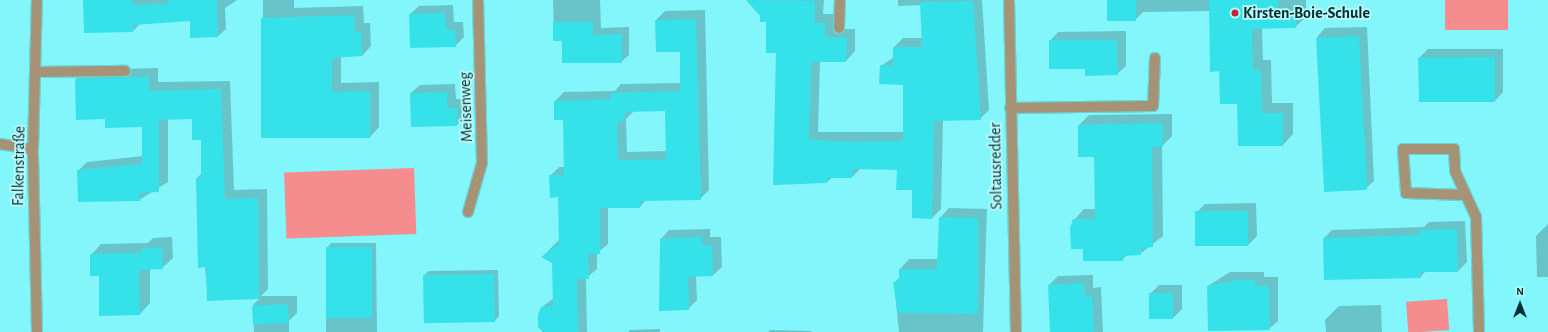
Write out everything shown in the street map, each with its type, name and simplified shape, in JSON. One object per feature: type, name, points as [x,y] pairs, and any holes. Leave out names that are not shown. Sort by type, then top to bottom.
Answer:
[{"type":"street","name":"Falkenstraße","points":[[37,0],[37,72],[33,149],[37,332]]},
{"type":"street","name":"Meisenweg","points":[[468,212],[482,163],[478,0]]},
{"type":"street","points":[[839,28],[840,0]]},
{"type":"street","name":"Soltausredder","points":[[1009,0],[1010,108],[1016,332]]},
{"type":"street","points":[[1010,108],[1153,106],[1154,58]]},
{"type":"street","points":[[37,72],[125,71]]},
{"type":"street","points":[[0,144],[33,149]]},
{"type":"street","points":[[1464,194],[1406,193],[1403,149],[1454,149],[1455,171],[1464,194],[1476,216],[1479,332]]},
{"type":"shaded area","points":[[1445,0],[1508,0],[1508,30],[1445,30]]},
{"type":"shaded area","points":[[414,168],[416,234],[286,238],[284,173]]},
{"type":"shaded area","points":[[1447,299],[1449,330],[1408,332],[1406,302]]},
{"type":"building","points":[[83,0],[133,0],[133,5],[168,4],[167,0],[217,0],[218,37],[190,38],[190,21],[133,25],[133,32],[84,33]]},
{"type":"building","points":[[746,0],[815,1],[815,23],[825,23],[825,37],[847,38],[846,62],[811,62],[809,140],[853,142],[903,141],[903,85],[879,84],[880,65],[893,66],[893,47],[922,47],[920,2],[973,1],[981,120],[934,121],[932,219],[912,218],[912,190],[896,190],[897,170],[853,169],[852,178],[827,178],[827,183],[773,185],[776,53],[766,53],[766,22],[760,22],[760,16]]},
{"type":"building","points":[[1107,0],[1136,0],[1136,21],[1107,21]]},
{"type":"building","points":[[1209,0],[1278,0],[1278,10],[1296,10],[1296,28],[1252,29],[1253,70],[1261,70],[1262,113],[1283,113],[1283,146],[1238,146],[1237,104],[1220,104],[1219,71],[1210,72]]},
{"type":"building","points":[[445,13],[446,30],[455,30],[456,47],[410,48],[409,14]]},
{"type":"building","points":[[354,15],[355,32],[361,32],[362,56],[332,58],[332,92],[370,91],[370,138],[261,138],[261,18]]},
{"type":"building","points":[[696,19],[701,200],[640,201],[640,208],[600,208],[600,254],[588,254],[589,279],[577,279],[578,332],[544,332],[538,327],[538,315],[541,307],[553,306],[552,263],[541,257],[552,250],[552,246],[559,246],[558,197],[550,198],[549,175],[564,175],[563,120],[554,120],[554,101],[611,99],[611,93],[680,91],[680,52],[656,52],[655,20]],"holes":[[[665,111],[666,159],[618,160],[617,121],[625,121],[625,112]]]},
{"type":"building","points":[[553,22],[593,22],[593,35],[622,34],[622,63],[562,63],[562,41],[553,41]]},
{"type":"building","points":[[1359,36],[1367,190],[1324,192],[1316,38]]},
{"type":"building","points":[[1049,40],[1117,40],[1118,75],[1085,76],[1085,69],[1049,69]]},
{"type":"building","points":[[1495,57],[1495,102],[1419,102],[1418,58]]},
{"type":"building","points":[[149,77],[149,91],[221,89],[225,199],[258,198],[259,299],[207,301],[206,267],[198,268],[196,178],[201,178],[201,140],[192,140],[192,119],[159,120],[159,192],[140,193],[140,201],[78,202],[77,170],[142,164],[142,127],[105,128],[105,119],[76,120],[75,79]]},
{"type":"building","points":[[447,92],[447,108],[457,108],[457,126],[411,127],[410,93]]},
{"type":"building","points":[[1162,123],[1163,147],[1152,147],[1153,247],[1141,248],[1141,255],[1123,256],[1123,261],[1083,261],[1083,249],[1071,249],[1070,228],[1073,219],[1095,219],[1094,157],[1078,157],[1078,125]]},
{"type":"building","points":[[1195,211],[1248,211],[1248,246],[1195,246]]},
{"type":"building","points":[[939,217],[978,218],[978,314],[898,313],[893,282],[899,281],[899,269],[937,269]]},
{"type":"building","points":[[1457,229],[1458,272],[1420,272],[1421,278],[1324,280],[1323,238],[1419,235],[1419,230]]},
{"type":"building","points":[[702,237],[702,245],[712,245],[713,276],[688,277],[689,310],[659,311],[660,239]]},
{"type":"building","points":[[162,247],[163,269],[139,270],[140,315],[99,316],[99,276],[90,276],[90,254],[142,253],[142,248]]},
{"type":"building","points":[[326,247],[372,247],[372,318],[326,318]]},
{"type":"building","points":[[494,274],[495,322],[424,323],[423,275]]},
{"type":"building","points":[[1238,280],[1255,280],[1255,286],[1269,286],[1270,330],[1208,331],[1207,286]]},
{"type":"building","points":[[1084,283],[1085,296],[1092,295],[1094,332],[1050,332],[1048,285]]},
{"type":"building","points":[[1149,293],[1173,293],[1173,319],[1149,319]]},
{"type":"building","points":[[288,304],[289,323],[253,325],[252,306]]},
{"type":"place","name":"Kirsten-Boie-Schule","points":[[1235,13]]}]
